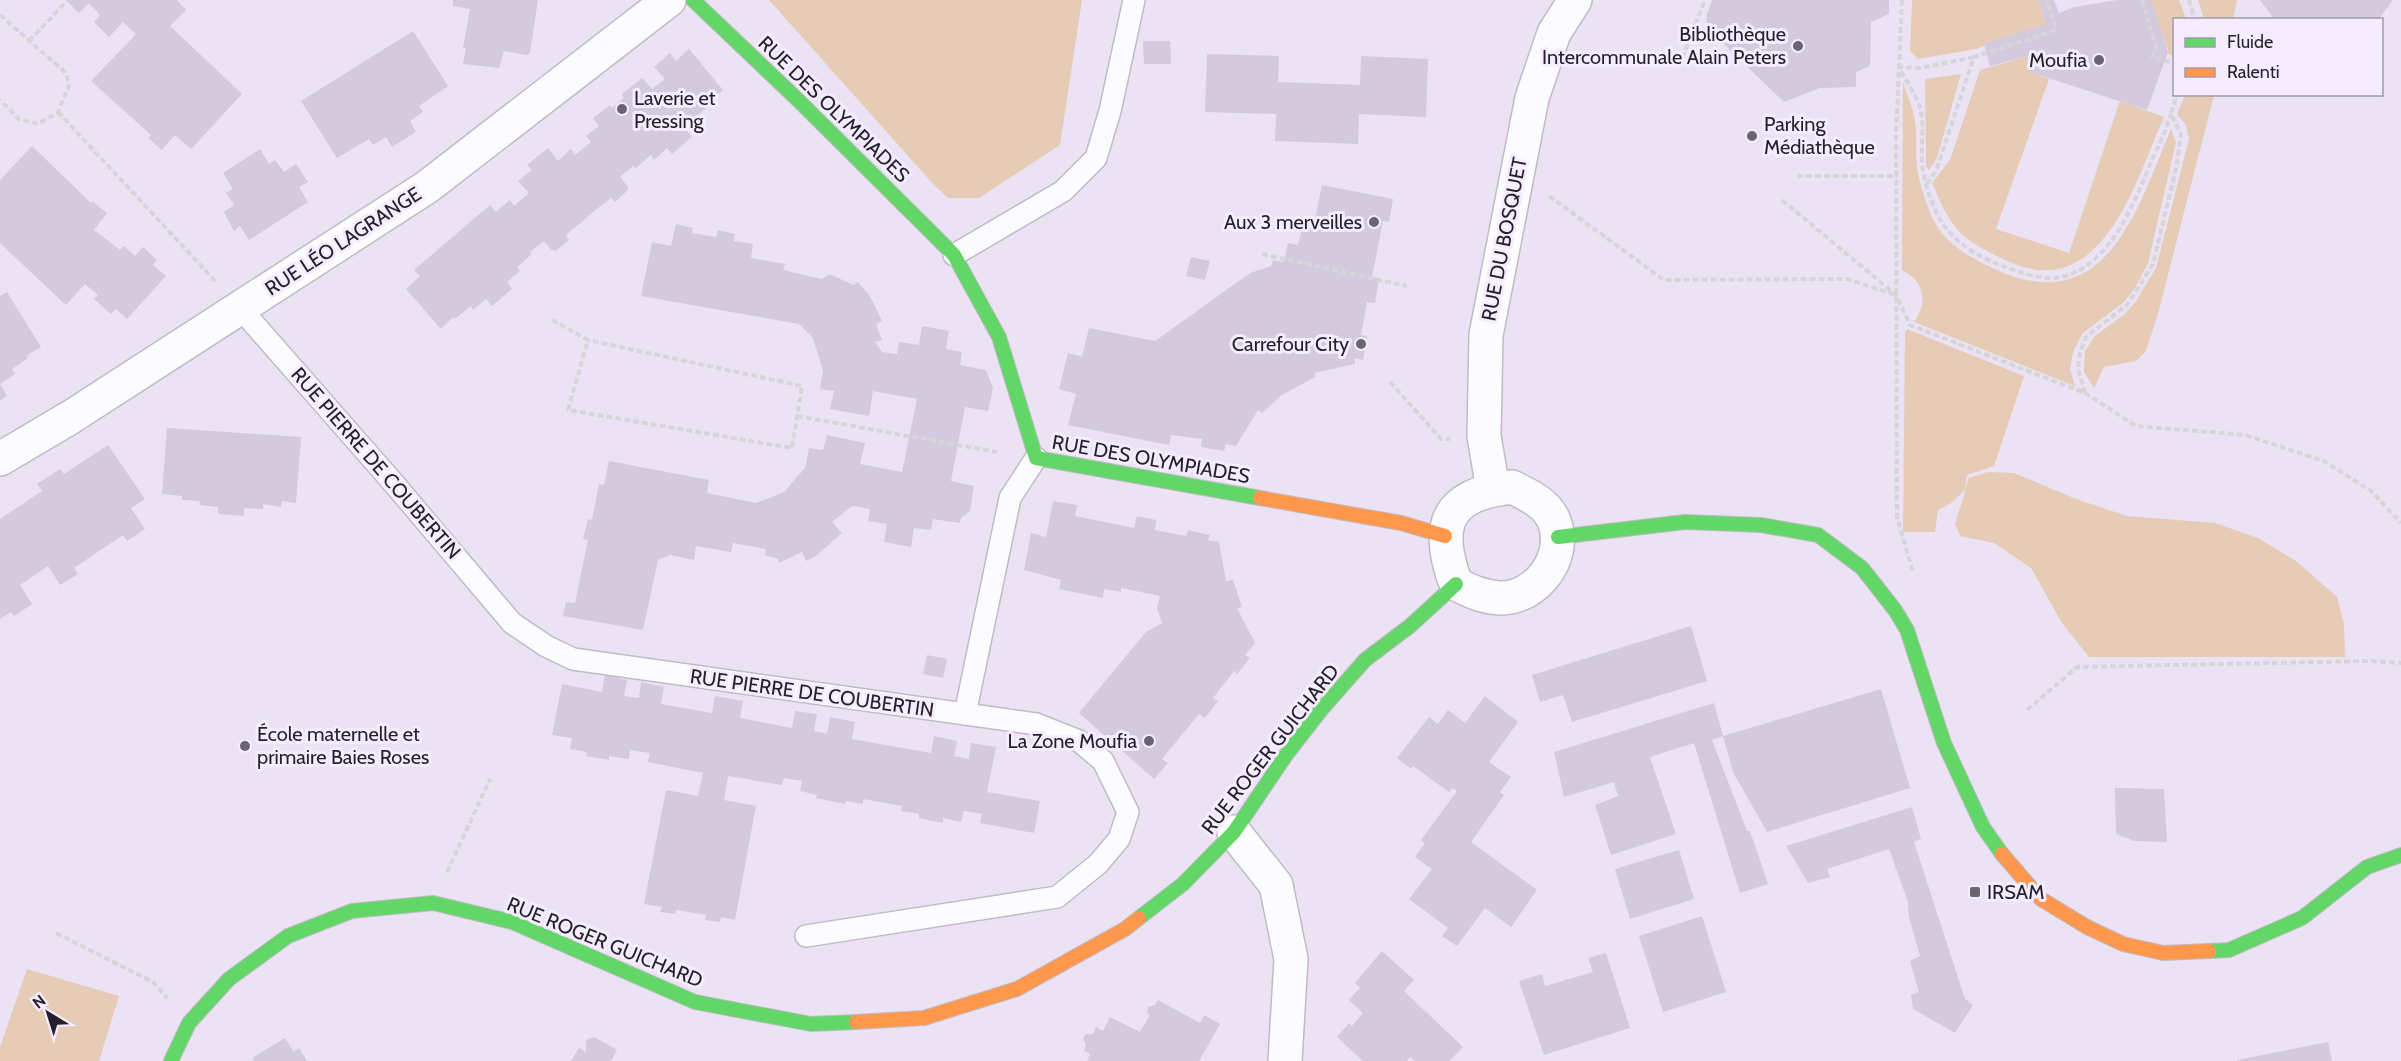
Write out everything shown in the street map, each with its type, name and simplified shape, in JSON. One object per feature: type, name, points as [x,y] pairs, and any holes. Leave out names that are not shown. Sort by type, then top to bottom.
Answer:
[{"type":"street","name":"RUE LÉO LAGRANGE","points":[[0,459],[72,417],[427,187],[669,0]]},
{"type":"street","name":"RUE DES OLYMPIADES","points":[[693,0],[798,99],[954,255],[999,337],[1036,459],[1401,523],[1445,536]]},
{"type":"street","name":"RUE DU BOSQUET","points":[[1492,489],[1484,436],[1486,335],[1532,98],[1554,33],[1575,0]]},
{"type":"street","points":[[1512,487],[1542,505],[1553,520],[1558,537],[1556,557],[1549,571],[1519,595],[1502,598],[1482,597],[1456,584],[1447,562],[1445,536],[1451,512],[1468,498],[1492,489],[1512,487]]},
{"type":"street","points":[[1558,537],[1685,522],[1761,525],[1818,535],[1862,568],[1895,610],[1907,630],[1944,743],[1983,827],[2008,863],[2041,899],[2087,927],[2123,944],[2163,953],[2229,951],[2302,918],[2367,867],[2401,855]]},
{"type":"street","name":"RUE ROGER GUICHARD","points":[[171,1061],[189,1023],[229,978],[288,936],[352,911],[433,903],[513,922],[695,1002],[811,1024],[924,1018],[1017,989],[1125,929],[1183,884],[1234,832],[1286,755],[1365,660],[1410,626],[1456,584]]},
{"type":"street","points":[[1234,832],[1276,885],[1291,959],[1285,1061]]},
{"type":"lane","points":[[954,255],[1063,190],[1096,158],[1110,111],[1134,0]]},
{"type":"lane","name":"RUE PIERRE DE COUBERTIN","points":[[240,308],[512,623],[546,646],[573,659],[1036,724],[1079,741],[1103,761],[1128,812],[1119,839],[1098,864],[1057,897],[806,936]]},
{"type":"lane","points":[[965,714],[1010,498],[1036,459]]},
{"type":"path","points":[[1682,58],[1705,0]]},
{"type":"path","points":[[1897,517],[1896,134],[1902,0]]},
{"type":"path","points":[[1899,67],[1921,68],[1974,57],[2056,30],[2047,0]]},
{"type":"path","points":[[2142,0],[2156,47],[2152,57],[2173,62]]},
{"type":"path","points":[[2189,0],[2194,18]]},
{"type":"path","points":[[29,41],[64,4]]},
{"type":"path","points":[[0,15],[66,73],[69,86],[58,112],[38,124],[19,119],[0,100]]},
{"type":"path","points":[[1927,185],[1936,171],[1974,57]]},
{"type":"path","points":[[1899,67],[1921,111],[1922,164],[1938,216],[1953,236],[1971,251],[2001,266],[2029,275],[2052,278],[2066,276],[2090,263],[2124,222],[2140,190],[2176,96]]},
{"type":"path","points":[[58,112],[240,308]]},
{"type":"path","points":[[2085,393],[2078,369],[2079,353],[2086,337],[2128,304],[2153,264],[2176,169],[2181,134],[2171,114]]},
{"type":"path","points":[[1797,176],[1897,176]]},
{"type":"path","points":[[1544,192],[1664,280],[1847,279],[1896,295]]},
{"type":"path","points":[[1782,200],[1896,295],[1910,325],[2085,393],[2136,426],[2245,435],[2324,461],[2372,491],[2401,523]]},
{"type":"path","points":[[1262,254],[1407,286]]},
{"type":"path","points":[[552,320],[588,340],[802,386],[792,448],[568,411],[588,340]]},
{"type":"path","points":[[1390,382],[1429,427]]},
{"type":"path","points":[[797,416],[1036,459]]},
{"type":"path","points":[[2027,710],[2078,667],[2371,661],[2401,663]]},
{"type":"path","points":[[433,903],[490,779]]},
{"type":"path","points":[[56,933],[153,982],[189,1023]]},
{"type":"shaded area","points":[[769,0],[1082,0],[1060,145],[979,198],[948,198]]},
{"type":"shaded area","points":[[1912,0],[2039,0],[2046,24],[1976,49],[1918,59],[1910,51]]},
{"type":"shaded area","points":[[2149,0],[2179,0],[2186,18],[2173,18],[2173,56],[2167,53],[2168,50]]},
{"type":"shaded area","points":[[2198,0],[2237,0],[2233,18],[2204,18]]},
{"type":"shaded area","points":[[2035,54],[2030,72],[2049,79],[1996,229],[2069,253],[2120,101],[2164,117],[2127,203],[2110,230],[2090,253],[2067,267],[2038,270],[2005,260],[1967,238],[1945,212],[1932,183],[1950,160],[1980,70]]},
{"type":"shaded area","points":[[1961,74],[1937,158],[1929,170],[1926,166],[1925,79]]},
{"type":"shaded area","points":[[1903,82],[1915,122],[1916,161],[1922,191],[1931,215],[1943,235],[1978,261],[1999,271],[2036,282],[2067,280],[2093,267],[2114,247],[2131,221],[2146,191],[2171,129],[2176,142],[2148,263],[2135,288],[2124,302],[2083,333],[2073,352],[2070,369],[2075,386],[1914,322],[1921,307],[1922,293],[1916,280],[1902,270]]},
{"type":"shaded area","points":[[2185,96],[2214,96],[2159,310],[2146,351],[2136,361],[2104,367],[2094,388],[2084,372],[2085,351],[2095,336],[2125,314],[2136,301],[2156,268],[2189,139],[2186,125],[2177,114]]},
{"type":"shaded area","points":[[1907,329],[2024,376],[1994,466],[1967,475],[1965,489],[1969,478],[1988,472],[2014,473],[2076,499],[2127,516],[2215,523],[2258,538],[2296,561],[2337,597],[2344,624],[2345,657],[2089,657],[2062,623],[2031,568],[1994,543],[1960,536],[1955,524],[1966,489],[1951,503],[1938,510],[1935,532],[1903,532],[1905,333]]},
{"type":"shaded area","points":[[27,969],[119,996],[99,1061],[0,1061],[0,1047]]},
{"type":"building","points":[[66,0],[177,0],[186,10],[170,26],[242,94],[191,149],[175,135],[162,150],[148,138],[151,135],[91,81],[136,34],[123,22],[109,37],[94,22],[100,15],[89,3],[79,13]]},
{"type":"building","points":[[453,0],[538,0],[530,53],[527,55],[504,51],[499,68],[463,64],[466,48],[463,48],[470,9],[453,6]]},
{"type":"building","name":"Bibliothèque Intercommunale Alain Peters","points":[[1712,0],[1889,0],[1889,14],[1871,22],[1870,66],[1856,72],[1856,87],[1820,88],[1784,102],[1706,27],[1707,14]]},
{"type":"building","name":"Moufia","points":[[2039,0],[2054,0],[2059,13],[2075,7],[2117,0],[2151,0],[2168,52],[2147,110],[2030,72],[2035,54],[1990,66],[1984,44],[2046,24]]},
{"type":"building","points":[[2260,0],[2393,0],[2380,18],[2274,18]]},
{"type":"building","points":[[413,31],[448,86],[419,106],[423,112],[410,121],[416,132],[392,147],[386,137],[373,145],[369,139],[337,158],[301,101]]},
{"type":"building","points":[[1143,41],[1170,41],[1171,64],[1144,64]]},
{"type":"building","points":[[689,49],[723,90],[697,116],[700,120],[687,131],[692,137],[672,154],[667,148],[654,160],[651,155],[636,168],[633,166],[620,177],[628,190],[615,202],[611,198],[598,208],[566,235],[569,240],[556,251],[551,250],[544,241],[530,252],[532,254],[517,267],[520,271],[507,282],[512,289],[492,306],[486,299],[473,310],[471,306],[455,319],[453,317],[441,329],[406,289],[420,276],[414,270],[490,205],[496,212],[510,200],[514,206],[529,193],[518,181],[532,170],[527,165],[548,148],[558,161],[571,149],[575,155],[591,142],[586,136],[599,126],[593,118],[610,105],[612,108],[624,98],[622,94],[642,78],[652,89],[665,79],[654,67],[670,53],[676,61]]},
{"type":"building","points":[[1207,54],[1279,56],[1278,82],[1360,85],[1361,56],[1428,59],[1426,117],[1359,114],[1358,144],[1275,141],[1276,114],[1205,112]]},
{"type":"building","points":[[32,146],[91,203],[92,201],[107,213],[94,230],[120,250],[124,246],[135,256],[143,247],[157,260],[153,265],[166,276],[127,319],[116,309],[111,314],[94,299],[98,295],[85,284],[66,305],[0,243],[0,180]]},
{"type":"building","points":[[260,149],[269,164],[275,160],[284,172],[296,164],[308,182],[299,187],[308,202],[249,240],[240,226],[234,231],[224,212],[234,205],[226,193],[233,189],[223,173]]},
{"type":"building","points":[[1322,185],[1393,199],[1389,222],[1383,221],[1372,277],[1379,278],[1375,303],[1367,302],[1361,335],[1367,336],[1363,360],[1355,358],[1355,364],[1314,373],[1315,377],[1282,395],[1262,413],[1258,410],[1236,446],[1226,444],[1224,451],[1201,447],[1202,439],[1171,435],[1169,445],[1068,425],[1076,394],[1059,389],[1068,353],[1082,357],[1089,328],[1155,341],[1250,273],[1271,266],[1273,260],[1284,262],[1288,243],[1298,245],[1304,221],[1314,224]]},
{"type":"building","points":[[676,224],[693,228],[692,233],[716,237],[718,230],[735,234],[734,241],[753,244],[751,258],[785,264],[783,270],[822,279],[829,274],[854,285],[858,282],[871,298],[882,321],[876,324],[882,340],[875,342],[882,352],[897,354],[899,342],[919,345],[922,326],[949,331],[946,349],[962,352],[960,365],[986,370],[993,388],[988,411],[965,407],[951,481],[974,486],[970,511],[961,518],[960,523],[933,519],[931,530],[914,528],[911,547],[884,542],[887,524],[868,521],[870,509],[852,506],[832,522],[842,533],[816,556],[806,561],[802,552],[779,563],[778,559],[765,555],[766,549],[733,543],[731,552],[696,546],[694,560],[670,555],[658,560],[643,630],[563,616],[566,602],[575,603],[588,540],[583,539],[588,519],[592,520],[599,484],[604,485],[609,461],[709,480],[707,493],[756,503],[784,492],[805,468],[809,448],[823,450],[827,435],[865,443],[860,464],[902,472],[917,399],[873,391],[869,416],[830,409],[834,391],[820,389],[823,371],[813,338],[799,324],[641,296],[652,242],[671,246]]},
{"type":"building","points":[[1191,257],[1210,261],[1205,280],[1186,276]]},
{"type":"building","points":[[7,292],[41,347],[26,356],[28,358],[12,369],[15,374],[0,384],[0,296]]},
{"type":"building","points":[[0,384],[7,396],[0,401]]},
{"type":"building","points":[[167,428],[301,437],[296,503],[282,501],[281,507],[263,504],[263,509],[244,508],[244,516],[218,514],[218,507],[199,505],[200,501],[182,500],[182,496],[162,494]]},
{"type":"building","points":[[108,445],[145,499],[131,508],[145,529],[127,541],[123,535],[74,568],[78,574],[60,585],[48,566],[20,585],[32,604],[14,616],[11,612],[0,619],[0,519],[42,491],[37,484],[60,469],[64,474]]},
{"type":"building","points":[[1053,501],[1077,505],[1075,516],[1134,528],[1137,516],[1156,520],[1155,530],[1186,536],[1188,530],[1210,535],[1208,540],[1219,542],[1226,581],[1233,580],[1242,607],[1237,608],[1255,643],[1245,655],[1250,658],[1237,674],[1234,671],[1213,698],[1218,701],[1205,718],[1199,714],[1162,759],[1168,763],[1154,779],[1079,713],[1146,632],[1162,623],[1157,608],[1160,596],[1121,588],[1121,592],[1104,589],[1103,598],[1059,589],[1061,580],[1024,570],[1031,533],[1046,537]]},
{"type":"building","points":[[1691,626],[1707,681],[1572,722],[1563,695],[1540,702],[1532,675]]},
{"type":"building","points":[[927,655],[947,659],[943,678],[923,674]]},
{"type":"building","points":[[605,675],[627,680],[624,696],[639,698],[641,682],[664,687],[661,704],[712,713],[715,696],[743,701],[740,718],[792,728],[795,711],[817,714],[814,731],[827,734],[830,717],[855,722],[852,739],[931,753],[934,736],[957,741],[954,756],[969,759],[971,743],[996,747],[987,792],[1040,801],[1034,833],[980,823],[982,814],[964,811],[961,822],[943,818],[943,823],[919,818],[919,814],[901,811],[902,806],[863,799],[863,804],[846,801],[845,804],[816,798],[817,795],[800,791],[802,781],[784,778],[782,785],[728,776],[724,800],[756,806],[735,920],[721,917],[720,922],[705,920],[706,915],[676,910],[675,914],[660,912],[662,907],[644,904],[666,790],[698,796],[703,773],[648,762],[650,753],[630,750],[629,759],[609,756],[609,760],[586,756],[587,752],[570,749],[572,738],[552,735],[562,684],[602,692]]},
{"type":"building","points":[[1881,689],[1910,788],[1767,832],[1733,772],[1723,736]]},
{"type":"building","points":[[1485,696],[1518,722],[1489,762],[1511,777],[1500,792],[1504,795],[1471,842],[1537,890],[1511,927],[1485,908],[1457,946],[1442,936],[1448,928],[1409,899],[1432,869],[1415,857],[1425,843],[1421,840],[1457,791],[1452,788],[1449,792],[1413,766],[1411,769],[1397,758],[1429,717],[1438,724],[1448,710],[1465,723]]},
{"type":"building","points":[[1714,703],[1723,736],[1712,740],[1747,831],[1750,831],[1768,884],[1740,893],[1694,743],[1650,757],[1676,834],[1611,855],[1595,805],[1618,796],[1614,782],[1564,797],[1554,752]]},
{"type":"building","points":[[2115,788],[2164,789],[2167,842],[2134,841],[2116,834]]},
{"type":"building","points":[[1912,807],[1921,839],[1914,842],[1965,999],[1973,1005],[1955,1033],[1913,1009],[1911,995],[1919,992],[1910,961],[1920,956],[1909,917],[1908,902],[1889,849],[1827,869],[1830,877],[1808,883],[1786,846]]},
{"type":"building","points":[[1679,850],[1694,899],[1630,919],[1615,869]]},
{"type":"building","points":[[1702,916],[1726,992],[1663,1012],[1639,936]]},
{"type":"building","points":[[1382,951],[1414,980],[1404,991],[1463,1047],[1449,1061],[1415,1061],[1410,1057],[1407,1061],[1363,1061],[1337,1037],[1349,1023],[1352,1026],[1363,1013],[1349,1000],[1360,988],[1355,983]]},
{"type":"building","points":[[1606,953],[1630,1028],[1544,1055],[1519,981],[1542,974],[1545,986],[1593,972],[1588,958]]},
{"type":"building","points":[[1158,1000],[1200,1023],[1204,1015],[1220,1024],[1199,1061],[1087,1061],[1090,1054],[1084,1051],[1086,1045],[1083,1038],[1086,1034],[1093,1034],[1096,1027],[1103,1031],[1110,1017],[1140,1032],[1150,1015],[1147,1013],[1148,1007],[1155,1005]]},
{"type":"building","points":[[594,1037],[617,1050],[611,1061],[571,1061],[579,1048],[586,1052],[586,1040]]},
{"type":"building","points":[[285,1038],[294,1052],[299,1048],[307,1061],[254,1061],[252,1058]]},
{"type":"building","points":[[2328,1042],[2332,1061],[2237,1061],[2237,1060]]},
{"type":"traffic: fast","points":[[693,0],[798,100],[954,255],[999,337],[1036,458],[1260,498]]},
{"type":"traffic: fast","points":[[1558,537],[1685,522],[1761,525],[1818,535],[1862,568],[1895,610],[1907,630],[1944,743],[1983,827],[2002,854]]},
{"type":"traffic: fast","points":[[1139,918],[1183,884],[1234,832],[1286,755],[1321,710],[1365,660],[1410,626],[1456,584]]},
{"type":"traffic: fast","points":[[2209,951],[2229,950],[2302,918],[2367,867],[2401,855]]},
{"type":"traffic: fast","points":[[171,1061],[189,1023],[229,979],[288,936],[352,911],[433,903],[512,922],[695,1002],[811,1024],[856,1022]]},
{"type":"traffic: slow","points":[[1260,498],[1401,523],[1445,536]]},
{"type":"traffic: slow","points":[[2002,854],[2041,899],[2087,927],[2123,944],[2163,953],[2209,951]]},
{"type":"traffic: slow","points":[[856,1022],[924,1018],[1017,989],[1125,929],[1139,918]]},
{"type":"place","name":"Bibliothèque Intercommunale Alain Peters","points":[[1798,46]]},
{"type":"place","name":"Moufia","points":[[2099,60]]},
{"type":"place","name":"Laverie et Pressing","points":[[622,109]]},
{"type":"place","name":"Parking Médiathèque","points":[[1752,136]]},
{"type":"place","name":"Aux 3 merveilles","points":[[1374,222]]},
{"type":"place","name":"Carrefour City","points":[[1361,344]]},
{"type":"place","name":"La Zone Moufia","points":[[1149,741]]},
{"type":"place","name":"École maternelle et primaire Baies Roses","points":[[245,746]]},
{"type":"place","name":"IRSAM","points":[[1975,892]]}]
